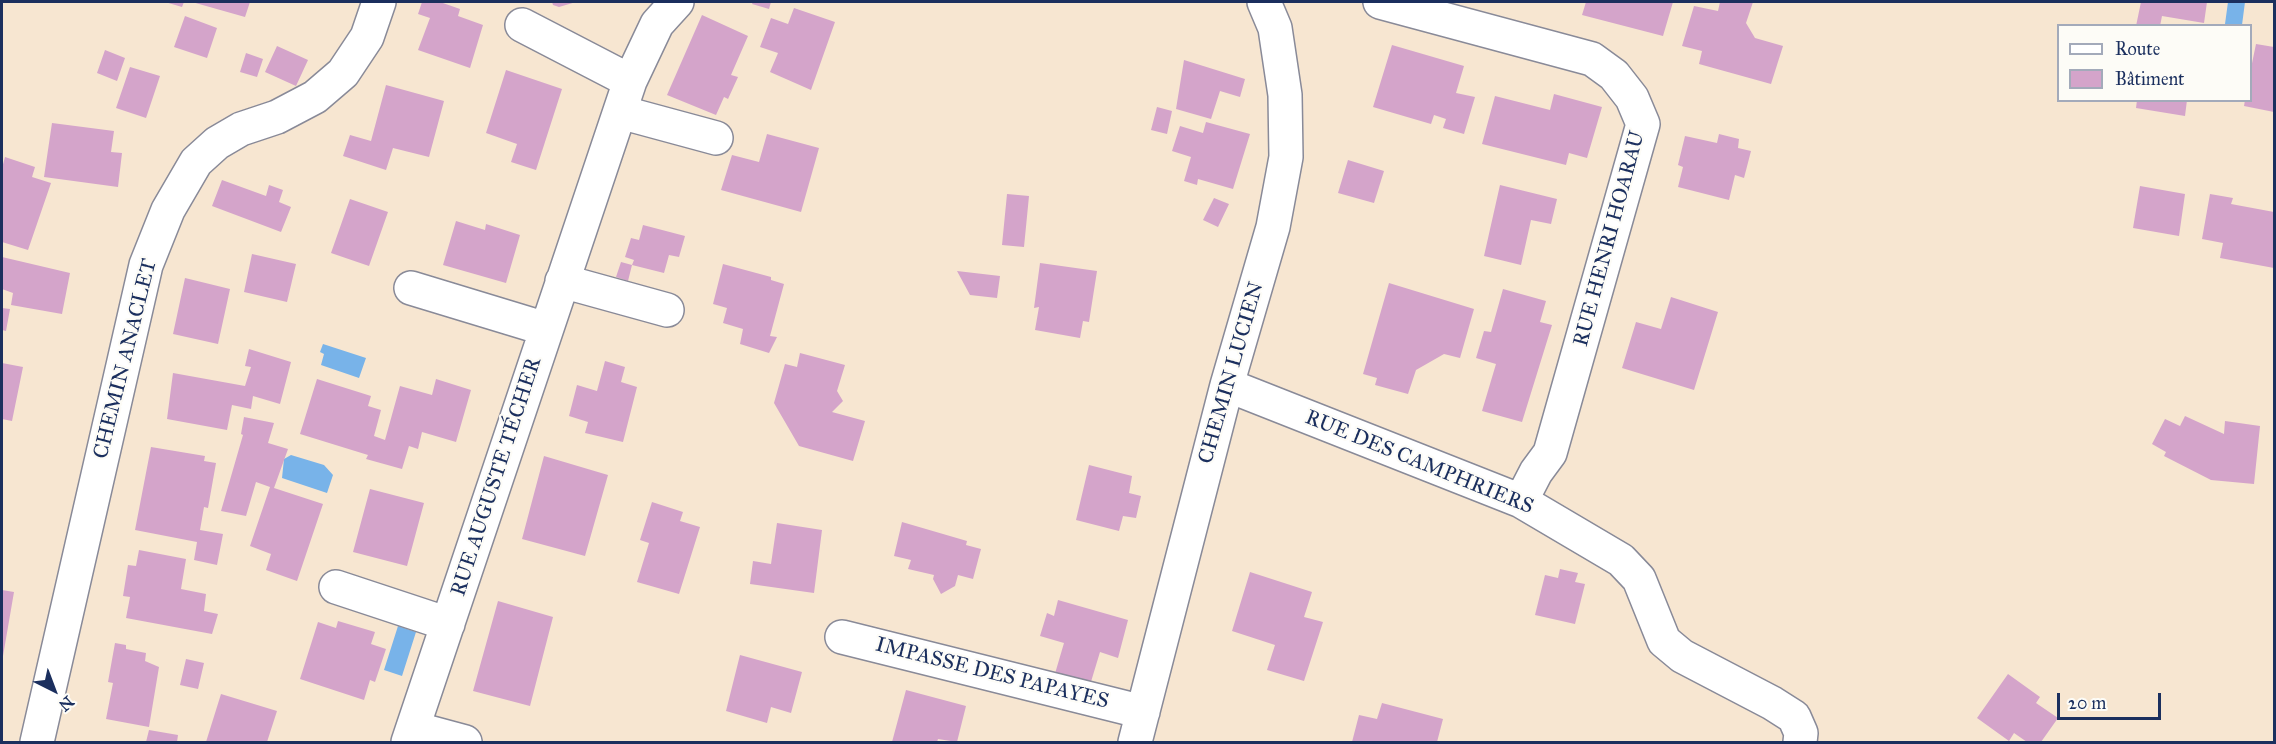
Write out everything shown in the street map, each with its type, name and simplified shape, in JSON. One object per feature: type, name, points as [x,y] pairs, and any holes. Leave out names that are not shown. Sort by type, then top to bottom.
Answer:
[{"type":"street","name":"CHEMIN ANACLET","points":[[37,742],[146,264],[168,210],[196,162],[218,142],[241,129],[278,117],[315,97],[343,73],[367,37],[380,2]]},
{"type":"street","name":"RUE AUGUSTE TÉCHER","points":[[465,742],[410,735],[630,81],[657,24],[677,2]]},
{"type":"street","name":"CHEMIN LUCIEN","points":[[1139,727],[1227,385],[1273,227],[1286,157],[1285,95],[1275,28],[1264,2]]},
{"type":"street","name":"RUE HENRI HOARAU","points":[[1380,2],[1592,58],[1614,75],[1632,98],[1642,124],[1550,453],[1536,472],[1521,501]]},
{"type":"street","points":[[522,25],[630,81]]},
{"type":"street","points":[[620,112],[716,138]]},
{"type":"street","points":[[562,281],[668,310]]},
{"type":"street","name":"RUE AUGUSTE TÉCHER","points":[[411,288],[546,329]]},
{"type":"street","name":"RUE DES CAMPHRIERS","points":[[1227,385],[1521,501],[1621,560],[1639,579],[1664,641],[1682,656],[1794,717],[1801,734],[1800,742]]},
{"type":"street","name":"RUE AUGUSTE TÉCHER","points":[[336,587],[448,624]]},
{"type":"street","name":"IMPASSE DES PAPAYES","points":[[842,637],[1139,727]]},
{"type":"water","points":[[2228,2],[2245,2],[2242,24],[2225,24]]},
{"type":"water","points":[[323,344],[366,358],[359,378],[321,365],[324,354],[320,352]]},
{"type":"water","points":[[291,455],[324,465],[333,475],[327,493],[282,478],[284,459]]},
{"type":"water","points":[[398,626],[416,632],[402,676],[384,670]]},
{"type":"building","points":[[165,2],[184,2],[182,7]]},
{"type":"building","points":[[192,2],[250,2],[245,17]]},
{"type":"building","points":[[422,2],[440,2],[460,9],[458,16],[483,25],[470,68],[418,50],[430,18],[418,14]]},
{"type":"building","points":[[552,2],[576,2],[559,7],[553,5]]},
{"type":"building","points":[[753,2],[771,2],[769,9],[752,4]]},
{"type":"building","points":[[1586,2],[1673,2],[1663,36],[1582,15]]},
{"type":"building","points":[[1720,2],[1753,2],[1746,23],[1755,38],[1783,46],[1771,84],[1699,64],[1702,51],[1682,46],[1694,6],[1718,11]]},
{"type":"building","points":[[2141,2],[2207,2],[2204,23],[2162,16],[2160,24],[2136,24]]},
{"type":"building","points":[[794,8],[835,22],[811,90],[770,72],[778,53],[760,47],[771,18],[788,24]]},
{"type":"building","points":[[702,15],[748,36],[731,75],[738,77],[728,99],[724,97],[716,115],[667,95]]},
{"type":"building","points":[[185,16],[217,28],[207,58],[174,47]]},
{"type":"building","points":[[2256,44],[2274,47],[2274,112],[2244,106],[2245,102],[2252,102],[2252,63]]},
{"type":"building","points":[[1392,45],[1464,66],[1456,93],[1475,97],[1464,134],[1443,128],[1446,119],[1434,115],[1431,124],[1373,107]]},
{"type":"building","points":[[277,46],[308,60],[296,86],[265,72]]},
{"type":"building","points":[[105,50],[125,58],[117,81],[97,73]]},
{"type":"building","points":[[246,53],[263,59],[257,77],[240,72]]},
{"type":"building","points":[[1184,60],[1245,79],[1240,97],[1220,91],[1211,119],[1176,109]]},
{"type":"building","points":[[130,67],[160,76],[146,118],[116,108]]},
{"type":"building","points":[[506,70],[562,89],[536,170],[511,162],[517,144],[486,133]]},
{"type":"building","points":[[386,85],[444,101],[429,157],[393,148],[386,170],[343,156],[350,135],[371,141]]},
{"type":"building","points":[[1554,94],[1602,107],[1587,158],[1569,153],[1566,165],[1482,144],[1495,96],[1550,110]]},
{"type":"building","points":[[2137,102],[2187,102],[2185,116],[2136,108]]},
{"type":"building","points":[[1157,107],[1172,111],[1167,134],[1151,130]]},
{"type":"building","points":[[1206,122],[1250,134],[1233,189],[1198,179],[1197,185],[1184,181],[1191,157],[1172,151],[1180,126],[1203,133]]},
{"type":"building","points":[[52,123],[114,131],[111,152],[122,153],[118,187],[44,177]]},
{"type":"building","points":[[767,134],[819,148],[801,212],[721,190],[732,155],[759,162]]},
{"type":"building","points":[[1719,134],[1739,139],[1738,148],[1751,151],[1744,178],[1735,175],[1729,200],[1678,187],[1683,167],[1678,165],[1685,136],[1717,143]]},
{"type":"building","points":[[5,157],[35,167],[32,177],[51,183],[28,250],[2,242],[2,168]]},
{"type":"building","points":[[1348,160],[1384,171],[1374,203],[1338,193]]},
{"type":"building","points":[[222,180],[266,196],[269,185],[283,190],[279,202],[291,207],[281,232],[212,206]]},
{"type":"building","points":[[1500,185],[1557,199],[1551,224],[1531,220],[1521,265],[1484,256]]},
{"type":"building","points":[[2140,186],[2185,194],[2179,236],[2133,228]]},
{"type":"building","points":[[1007,194],[1029,196],[1024,247],[1002,245]]},
{"type":"building","points":[[2210,194],[2233,198],[2231,204],[2274,212],[2274,268],[2220,258],[2223,243],[2202,239]]},
{"type":"building","points":[[1214,198],[1229,204],[1218,227],[1203,220]]},
{"type":"building","points":[[350,199],[388,212],[369,266],[331,253]]},
{"type":"building","points":[[456,221],[485,230],[486,224],[520,235],[506,283],[443,265]]},
{"type":"building","points":[[643,225],[685,236],[679,257],[669,255],[664,273],[632,265],[634,260],[625,257],[631,238],[639,240]]},
{"type":"building","points":[[252,254],[296,264],[287,302],[244,292]]},
{"type":"building","points":[[2,257],[70,273],[62,314],[11,305],[13,293],[2,289]]},
{"type":"building","points":[[621,262],[632,265],[628,281],[616,277]]},
{"type":"building","points":[[1040,263],[1097,271],[1089,322],[1083,321],[1080,338],[1035,330],[1039,307],[1034,308]]},
{"type":"building","points":[[723,264],[771,277],[771,280],[784,284],[770,336],[777,337],[769,353],[740,344],[743,329],[723,323],[727,308],[713,304]]},
{"type":"building","points":[[957,271],[1000,276],[997,298],[970,295]]},
{"type":"building","points":[[185,278],[230,289],[218,344],[173,334]]},
{"type":"building","points":[[1389,283],[1474,309],[1460,358],[1444,354],[1416,370],[1408,394],[1375,385],[1377,378],[1363,374]]},
{"type":"building","points":[[1503,289],[1546,301],[1540,322],[1552,325],[1522,422],[1482,411],[1496,364],[1476,358],[1484,331],[1491,332]]},
{"type":"building","points":[[1671,297],[1718,312],[1694,390],[1622,368],[1636,322],[1661,329]]},
{"type":"building","points":[[2,308],[10,309],[6,331],[2,330]]},
{"type":"building","points":[[249,349],[291,362],[280,404],[253,396],[251,409],[232,405],[227,430],[167,419],[173,373],[245,386],[251,367],[245,366]]},
{"type":"building","points":[[800,353],[845,365],[837,391],[843,401],[832,412],[865,421],[853,461],[799,446],[774,403],[785,364],[797,367]]},
{"type":"building","points":[[605,361],[625,367],[621,382],[637,387],[623,442],[585,433],[588,422],[569,416],[577,385],[597,391]]},
{"type":"building","points":[[2,363],[23,367],[12,421],[2,419]]},
{"type":"building","points":[[317,379],[371,396],[368,406],[381,410],[374,436],[385,440],[400,386],[432,395],[436,379],[471,390],[456,442],[422,432],[418,449],[409,446],[402,469],[366,459],[368,455],[300,434]]},
{"type":"building","points":[[2185,416],[2224,434],[2225,421],[2260,426],[2254,484],[2211,480],[2164,456],[2166,452],[2152,444],[2165,419],[2180,426]]},
{"type":"building","points":[[244,417],[274,423],[268,443],[288,449],[274,488],[323,504],[297,581],[266,570],[271,554],[250,546],[270,487],[256,482],[246,516],[221,511],[243,435],[241,434]]},
{"type":"building","points":[[151,447],[205,456],[204,461],[216,463],[208,508],[204,507],[200,530],[223,534],[217,565],[194,560],[197,542],[135,530]]},
{"type":"building","points":[[544,456],[608,475],[585,556],[522,539]]},
{"type":"building","points":[[1089,465],[1132,476],[1129,493],[1141,496],[1136,518],[1123,516],[1119,531],[1076,520]]},
{"type":"building","points":[[370,489],[424,503],[407,566],[353,552]]},
{"type":"building","points":[[652,502],[683,512],[680,521],[700,527],[679,594],[637,582],[649,543],[640,540]]},
{"type":"building","points":[[902,522],[967,541],[966,545],[981,549],[973,579],[958,575],[955,586],[941,594],[933,579],[934,575],[908,569],[911,560],[894,556]]},
{"type":"building","points":[[777,523],[822,530],[814,593],[750,584],[753,561],[771,564]]},
{"type":"building","points":[[139,550],[186,559],[181,589],[206,594],[204,611],[218,614],[212,634],[126,618],[130,597],[123,596],[128,565],[136,566]]},
{"type":"building","points":[[1560,569],[1578,573],[1575,582],[1585,584],[1575,624],[1535,615],[1545,575],[1558,578]]},
{"type":"building","points":[[1250,572],[1312,592],[1304,617],[1323,622],[1304,681],[1267,670],[1275,645],[1232,631]]},
{"type":"building","points":[[2,590],[14,592],[3,656],[2,656]]},
{"type":"building","points":[[1058,600],[1128,620],[1118,658],[1100,652],[1090,685],[1054,677],[1064,643],[1040,636],[1047,613],[1054,616]]},
{"type":"building","points":[[498,601],[553,617],[530,706],[473,691]]},
{"type":"building","points":[[338,621],[375,632],[371,644],[386,649],[375,682],[370,680],[364,700],[300,679],[318,622],[336,628]]},
{"type":"building","points":[[115,643],[126,645],[126,649],[146,653],[145,661],[159,667],[149,727],[106,719],[113,683],[108,682]]},
{"type":"building","points":[[740,655],[802,672],[791,713],[771,707],[767,723],[726,711]]},
{"type":"building","points":[[186,659],[204,663],[198,689],[180,685]]},
{"type":"building","points":[[2008,674],[2040,697],[2036,703],[2058,718],[2041,742],[2027,742],[2014,733],[2009,741],[1977,718]]},
{"type":"building","points":[[906,690],[966,706],[957,742],[938,739],[937,742],[892,742]]},
{"type":"building","points":[[221,694],[277,711],[267,742],[206,742]]},
{"type":"building","points":[[1382,703],[1443,719],[1437,742],[1352,742],[1359,715],[1377,719]]},
{"type":"building","points":[[149,730],[178,735],[177,742],[146,742]]}]
